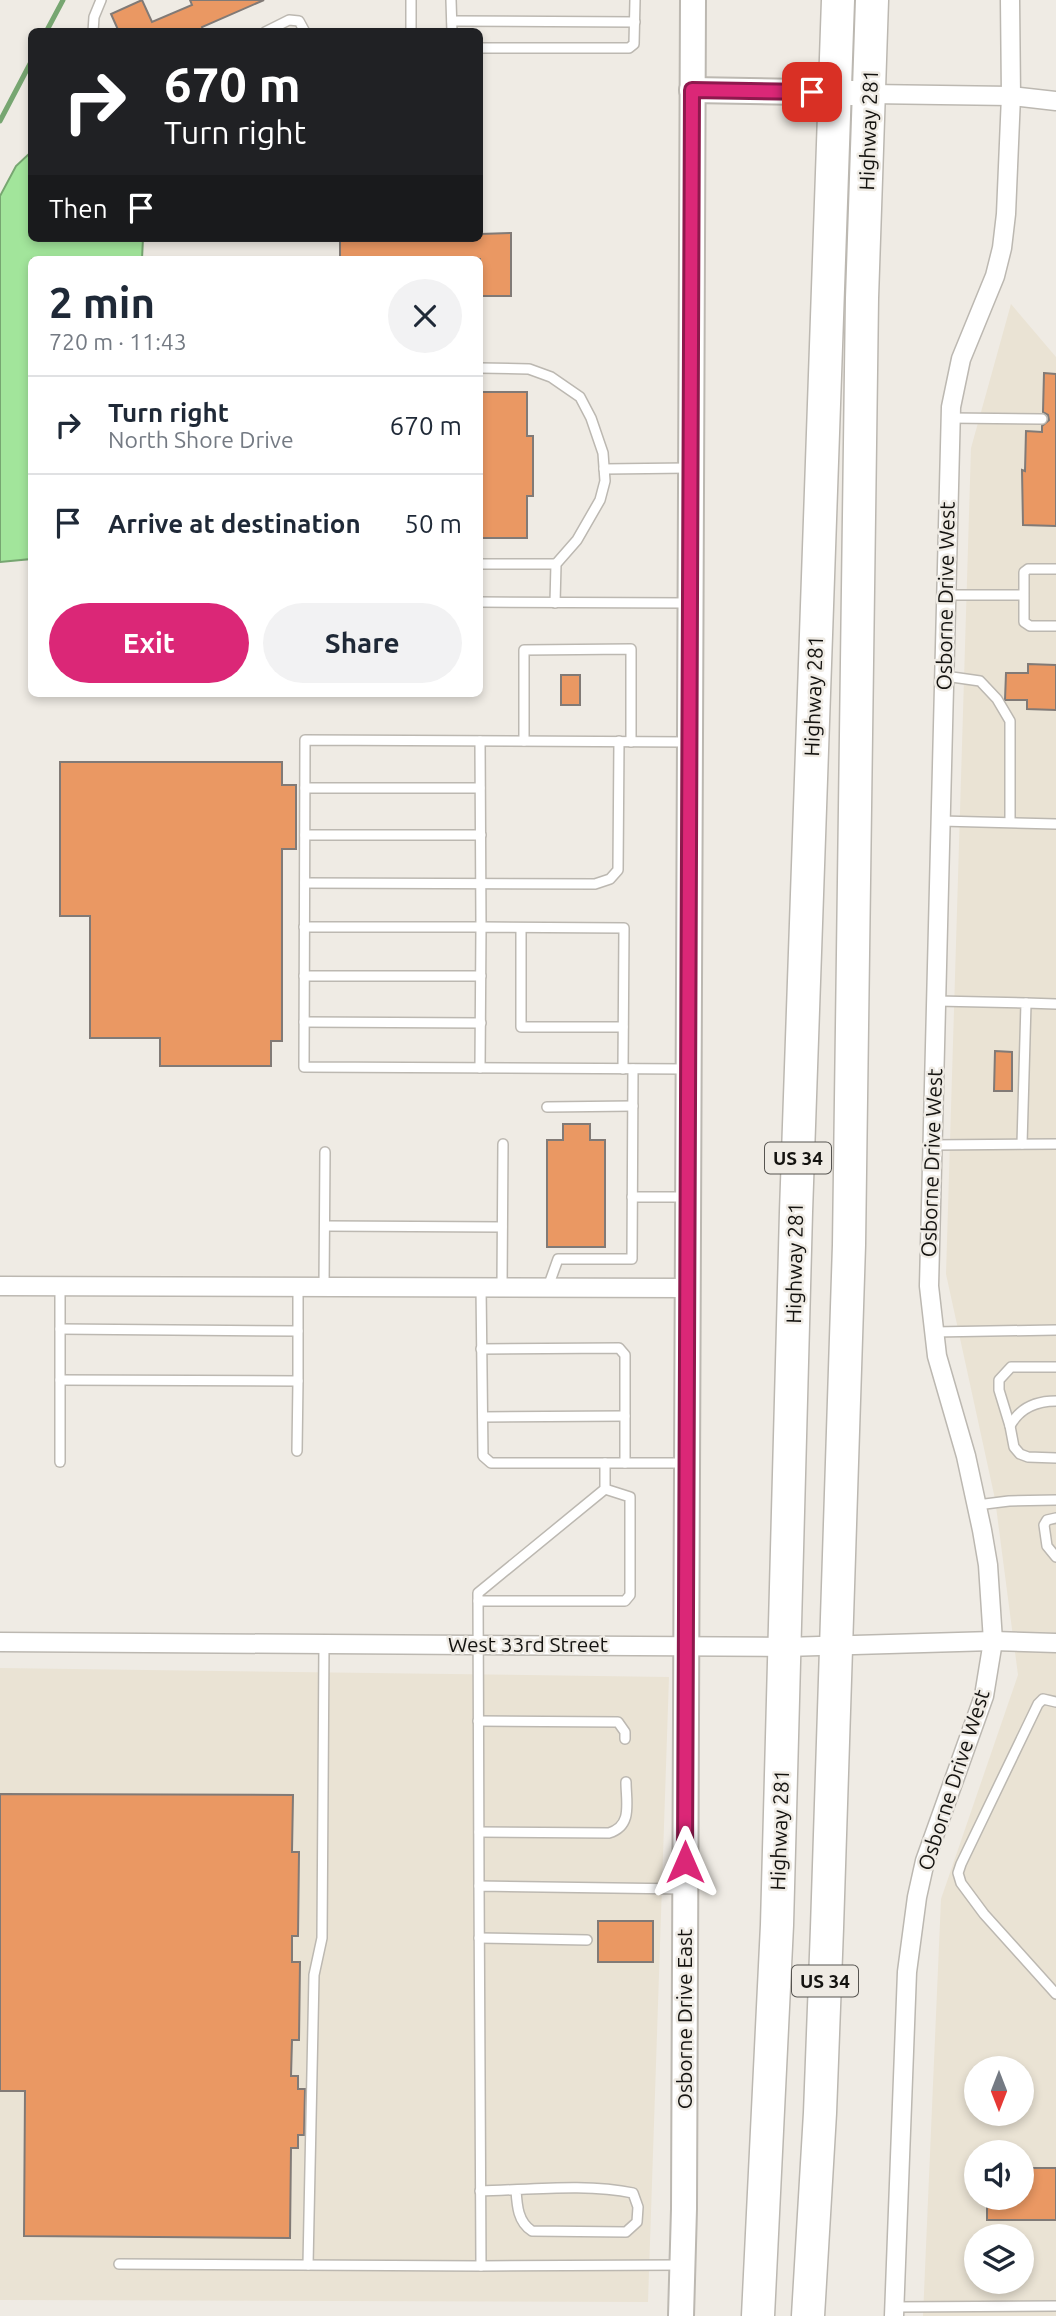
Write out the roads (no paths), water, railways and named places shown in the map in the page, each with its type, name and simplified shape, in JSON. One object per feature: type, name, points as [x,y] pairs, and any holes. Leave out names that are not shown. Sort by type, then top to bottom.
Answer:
[{"type":"highway","name":"Highway 281","points":[[758,2316],[774,2004],[796,1212],[838,0]]},
{"type":"highway","name":"Highway 281","points":[[808,2316],[820,2113],[849,1245],[862,298],[872,0]]},
{"type":"street","name":"Osborne Drive East","points":[[681,2316],[693,0]]},
{"type":"street","name":"Osborne Drive West","points":[[894,2312],[907,1972],[911,1934],[925,1861],[984,1696],[993,1641],[988,1565],[966,1456],[937,1356],[929,1286],[950,418],[961,359],[995,276],[1002,248],[1011,96],[1010,0]]},
{"type":"street","points":[[692,90],[1011,96],[1056,101]]},
{"type":"street","points":[[0,1286],[688,1288]]},
{"type":"street","name":"West 33rd Street","points":[[0,1642],[785,1647],[993,1641],[1056,1643]]},
{"type":"lane","points":[[93,28],[94,17],[102,0]]},
{"type":"lane","points":[[411,0],[411,28]]},
{"type":"lane","points":[[452,0],[452,27],[635,22]]},
{"type":"lane","points":[[483,48],[629,48],[634,44],[635,0]]},
{"type":"lane","points":[[273,28],[289,20],[299,21],[303,28]]},
{"type":"lane","points":[[483,368],[529,369],[551,377],[580,397],[603,453],[605,481],[600,500],[577,540],[556,564],[555,603]]},
{"type":"lane","points":[[950,418],[1042,419]]},
{"type":"lane","points":[[604,469],[691,468]]},
{"type":"lane","points":[[483,564],[556,564]]},
{"type":"lane","points":[[1056,569],[1028,569],[1024,572],[1023,595],[1024,622],[1030,626],[1056,626]]},
{"type":"lane","points":[[946,595],[1023,595]]},
{"type":"lane","points":[[483,602],[690,603]]},
{"type":"lane","points":[[524,741],[524,650],[631,649],[631,742]]},
{"type":"lane","points":[[944,676],[981,681],[997,699],[1010,721],[1010,822]]},
{"type":"lane","points":[[688,1069],[304,1067],[304,883],[305,740],[690,742]]},
{"type":"lane","points":[[480,741],[480,1068]]},
{"type":"lane","points":[[304,883],[595,884],[610,879],[618,870],[619,741]]},
{"type":"lane","points":[[305,788],[480,788]]},
{"type":"lane","points":[[941,821],[1056,824]]},
{"type":"lane","points":[[305,835],[481,835]]},
{"type":"lane","points":[[304,927],[624,928],[623,1027],[633,1106],[632,1259],[558,1259],[548,1287]]},
{"type":"lane","points":[[521,928],[521,1027],[623,1027]]},
{"type":"lane","points":[[304,976],[481,976]]},
{"type":"lane","points":[[937,1001],[1056,1004]]},
{"type":"lane","points":[[1022,1144],[1026,1003]]},
{"type":"lane","points":[[304,1022],[481,1023]]},
{"type":"lane","points":[[547,1107],[633,1106]]},
{"type":"lane","points":[[502,1287],[503,1144]]},
{"type":"lane","points":[[933,1145],[1056,1144]]},
{"type":"lane","points":[[324,1287],[325,1152]]},
{"type":"lane","points":[[632,1197],[688,1197]]},
{"type":"lane","points":[[325,1226],[502,1227]]},
{"type":"lane","points":[[60,1286],[60,1462]]},
{"type":"lane","points":[[297,1451],[299,1286]]},
{"type":"lane","points":[[481,1287],[482,1456],[491,1463],[687,1463]]},
{"type":"lane","points":[[60,1329],[299,1331]]},
{"type":"lane","points":[[934,1332],[1056,1330]]},
{"type":"lane","points":[[481,1349],[619,1348],[625,1355],[625,1463]]},
{"type":"lane","points":[[1056,1367],[1011,1367],[1005,1370],[999,1380],[999,1390],[1014,1447],[1020,1454],[1032,1458],[1056,1458]]},
{"type":"lane","points":[[60,1380],[298,1381]]},
{"type":"lane","points":[[1010,1426],[1030,1405],[1040,1401],[1056,1401]]},
{"type":"lane","points":[[482,1417],[625,1416]]},
{"type":"lane","points":[[606,1463],[606,1489]]},
{"type":"lane","points":[[481,2266],[478,1593],[606,1489]]},
{"type":"lane","points":[[478,1601],[625,1601],[630,1595],[630,1497],[606,1489]]},
{"type":"lane","points":[[977,1506],[1009,1501],[1056,1500]]},
{"type":"lane","points":[[1056,1518],[1047,1520],[1044,1525],[1047,1546],[1056,1557]]},
{"type":"lane","points":[[308,2265],[314,1975],[322,1938],[324,1644]]},
{"type":"lane","points":[[1056,1702],[1043,1699],[1038,1704],[958,1873],[961,1883],[985,1914],[1056,1994]]},
{"type":"lane","points":[[478,1721],[618,1721],[625,1732],[625,1739]]},
{"type":"lane","points":[[479,1832],[609,1833],[620,1830],[625,1821],[625,1782]]},
{"type":"lane","points":[[479,1886],[685,1889]]},
{"type":"lane","points":[[479,1938],[587,1940]]},
{"type":"lane","points":[[480,2190],[516,2190],[616,2190],[633,2193],[638,2207],[637,2222],[626,2232],[532,2231],[524,2227],[517,2210],[516,2190]]},
{"type":"lane","points":[[119,2264],[683,2265]]},
{"type":"lane","points":[[894,2312],[1056,2306]]},
{"type":"waterway","points":[[48,28],[63,0]]},
{"type":"waterway","points":[[0,121],[28,68]]}]
